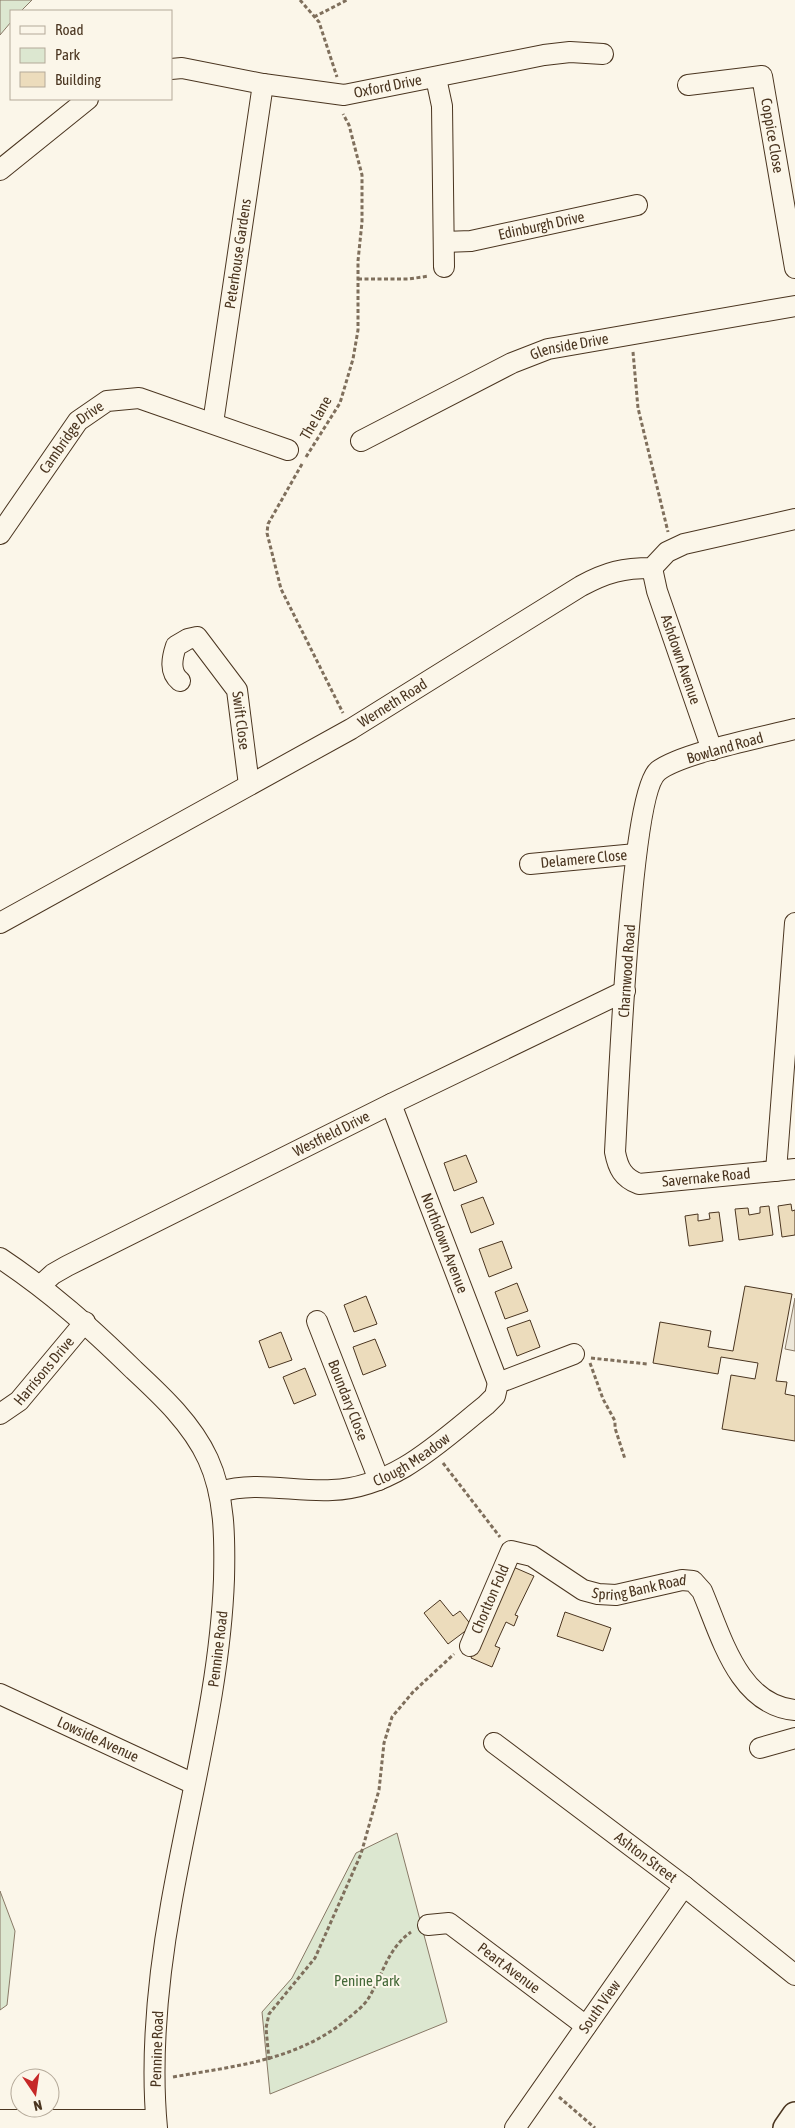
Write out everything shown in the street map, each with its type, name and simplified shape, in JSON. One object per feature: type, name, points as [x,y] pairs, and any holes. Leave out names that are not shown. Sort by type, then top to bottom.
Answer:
[{"type":"main road","points":[[786,2128],[795,2115]]},
{"type":"street","name":"Oxford Drive","points":[[172,69],[182,68],[262,84],[344,95],[436,78],[491,64],[544,55],[570,52],[603,54]]},
{"type":"street","name":"Coppice Close","points":[[688,85],[762,76],[795,268]]},
{"type":"street","points":[[436,78],[442,106],[444,267]]},
{"type":"street","name":"Peterhouse Gardens","points":[[213,423],[262,84]]},
{"type":"street","points":[[0,170],[87,100]]},
{"type":"street","name":"Edinburgh Drive","points":[[444,242],[470,241],[636,206]]},
{"type":"street","name":"Glenside Drive","points":[[361,441],[512,363],[548,349],[795,306]]},
{"type":"street","name":"Cambridge Drive","points":[[0,534],[78,421],[107,401],[139,398],[288,450]]},
{"type":"street","points":[[652,568],[667,552],[704,538],[795,519]]},
{"type":"street","name":"Werneth Road","points":[[0,923],[351,729],[581,586],[613,571],[628,568],[652,568]]},
{"type":"street","name":"Ashdown Avenue","points":[[652,568],[657,591],[712,750]]},
{"type":"street","name":"Swift Close","points":[[180,681],[175,677],[173,669],[172,659],[176,646],[188,639],[197,637],[237,690],[249,785]]},
{"type":"street","name":"Bowland Road","points":[[657,772],[674,763],[712,750],[795,729]]},
{"type":"street","name":"Charnwood Road","points":[[621,1172],[615,1152],[636,854],[644,803],[657,772]]},
{"type":"street","name":"Delamere Close","points":[[530,864],[636,854]]},
{"type":"street","points":[[785,1170],[795,923]]},
{"type":"street","name":"Westfield Drive","points":[[41,1285],[53,1274],[67,1266],[391,1104],[625,991]]},
{"type":"street","name":"Northdown Avenue","points":[[391,1104],[498,1383]]},
{"type":"street","name":"Savernake Road","points":[[621,1172],[629,1180],[639,1184],[785,1170]]},
{"type":"street","name":"Pennine Road","points":[[0,1258],[41,1285],[85,1322],[158,1393],[195,1434],[209,1460],[219,1492],[225,1552],[220,1643],[210,1708],[194,1784],[161,1970],[155,2080],[156,2124]]},
{"type":"street","name":"Boundary Close","points":[[317,1321],[379,1480]]},
{"type":"street","name":"Harrisons Drive","points":[[0,1414],[19,1401],[85,1322]]},
{"type":"street","points":[[498,1383],[581,1356]]},
{"type":"street","name":"Clough Meadow","points":[[219,1492],[250,1486],[332,1490],[356,1488],[379,1480],[405,1468],[486,1405],[495,1396],[498,1383]]},
{"type":"street","name":"Chorlton Fold","points":[[470,1646],[511,1552]]},
{"type":"street","name":"Spring Bank Road","points":[[511,1552],[532,1556],[583,1590],[598,1594],[616,1595],[682,1580],[693,1582],[702,1591],[741,1678],[752,1691],[768,1703],[784,1709],[795,1710]]},
{"type":"street","name":"Lowside Avenue","points":[[0,1694],[194,1784]]},
{"type":"street","points":[[760,1748],[795,1738]]},
{"type":"street","name":"Ashton Street","points":[[494,1743],[684,1886],[795,1975]]},
{"type":"street","name":"South View","points":[[515,2128],[684,1886]]},
{"type":"street","name":"Peart Avenue","points":[[428,1925],[449,1923],[586,2026]]},
{"type":"street","points":[[0,2120],[156,2124]]},
{"type":"path","name":"The lane","points":[[300,0],[318,22],[344,95],[341,110],[349,125],[362,175],[358,330],[353,359],[340,403],[281,497],[268,524],[267,533],[281,590],[351,729]]},
{"type":"path","points":[[314,17],[347,0]]},
{"type":"path","points":[[358,279],[409,279],[425,277],[444,267]]},
{"type":"path","points":[[632,334],[638,408],[666,528],[675,548]]},
{"type":"path","points":[[625,1459],[615,1428],[615,1421],[581,1356],[596,1356],[647,1364]]},
{"type":"path","points":[[431,1448],[511,1552]]},
{"type":"path","points":[[269,2060],[266,2028],[269,2014],[315,1958],[361,1854],[379,1790],[384,1743],[392,1717],[429,1676],[454,1654],[470,1646]]},
{"type":"path","points":[[155,2080],[269,2060],[298,2050],[331,2032],[367,2000],[388,1955],[403,1938],[413,1930],[428,1925]]},
{"type":"path","points":[[545,2085],[595,2128]]},
{"type":"green space","points":[[0,0],[32,0],[22,10],[10,10],[10,23],[0,35]]},
{"type":"green space","name":"Penine Park","points":[[397,1833],[447,2022],[270,2094],[262,2012],[292,1978],[356,1853]]},
{"type":"green space","points":[[0,1891],[15,1931],[7,2005],[0,2010]]},
{"type":"shaded area","points":[[795,1298],[795,1351],[785,1349]]},
{"type":"building","points":[[466,1155],[477,1182],[454,1191],[444,1163]]},
{"type":"building","points":[[483,1197],[494,1224],[471,1233],[461,1205]]},
{"type":"building","points":[[791,1204],[792,1211],[795,1210],[795,1235],[782,1237],[778,1206]]},
{"type":"building","points":[[769,1206],[773,1235],[739,1240],[735,1209],[748,1208],[749,1215],[760,1213],[760,1207]]},
{"type":"building","points":[[719,1212],[723,1241],[689,1246],[685,1216],[698,1214],[698,1221],[710,1219],[709,1213]]},
{"type":"building","points":[[502,1241],[512,1268],[489,1277],[479,1249]]},
{"type":"building","points":[[517,1283],[528,1311],[505,1319],[495,1292]]},
{"type":"building","points":[[745,1286],[792,1294],[776,1381],[787,1382],[785,1394],[795,1396],[795,1441],[722,1429],[731,1375],[755,1379],[758,1363],[721,1357],[718,1374],[653,1363],[660,1322],[711,1331],[708,1347],[733,1351]]},
{"type":"building","points":[[366,1296],[377,1324],[354,1332],[344,1305]]},
{"type":"building","points":[[530,1320],[540,1347],[517,1356],[507,1328]]},
{"type":"building","points":[[281,1332],[292,1360],[269,1368],[259,1341]]},
{"type":"building","points":[[375,1339],[386,1366],[363,1375],[353,1347]]},
{"type":"building","points":[[305,1368],[316,1395],[294,1404],[283,1377]]},
{"type":"building","points":[[511,1566],[534,1576],[515,1615],[518,1616],[514,1626],[506,1622],[495,1646],[500,1648],[492,1667],[471,1658]]},
{"type":"building","points":[[440,1600],[453,1616],[460,1611],[472,1626],[448,1644],[424,1613]]},
{"type":"building","points":[[565,1612],[611,1628],[603,1651],[557,1636]]}]
